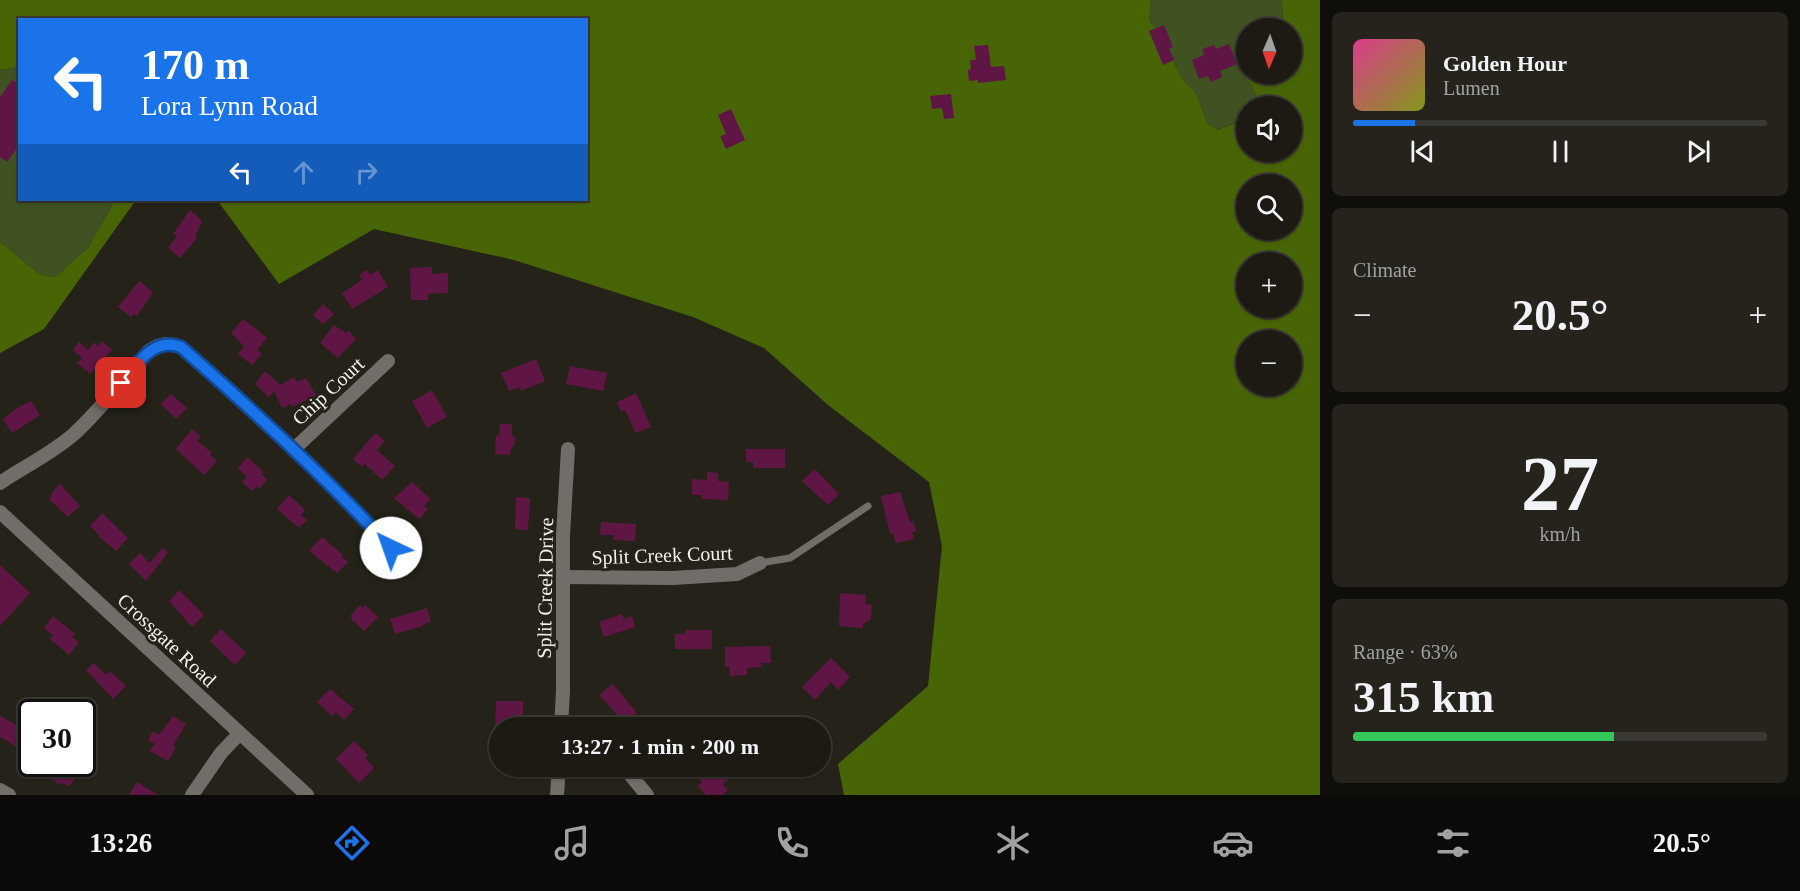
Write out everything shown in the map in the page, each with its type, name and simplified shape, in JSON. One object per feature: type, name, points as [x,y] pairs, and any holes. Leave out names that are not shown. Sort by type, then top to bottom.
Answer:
[{"type":"street","points":[[0,483],[49,453],[72,435],[93,416],[149,351],[164,344],[175,345],[181,347],[250,407],[348,501],[391,548]]},
{"type":"street","name":"Chip Court","points":[[294,449],[388,361]]},
{"type":"street","name":"Split Creek Drive","points":[[562,717],[563,577],[568,448]]},
{"type":"street","name":"Crossgate Road","points":[[0,512],[307,795]]},
{"type":"street","name":"Split Creek Court","points":[[563,577],[673,578],[737,574],[760,563]]},
{"type":"street","points":[[192,795],[221,753],[239,734]]},
{"type":"street","points":[[557,795],[558,777]]},
{"type":"street","points":[[632,777],[647,795]]},
{"type":"street","points":[[0,790],[9,795]]},
{"type":"lane","points":[[760,563],[790,558],[868,506]]},
{"type":"green space","points":[[0,0],[1151,0],[1149,19],[1184,81],[1197,95],[1207,123],[1217,130],[1236,123],[1236,162],[1302,162],[1302,96],[1257,96],[1250,84],[1302,84],[1302,18],[1283,18],[1282,0],[1320,0],[1320,795],[844,795],[838,764],[928,686],[942,546],[929,482],[828,405],[764,348],[693,317],[514,260],[374,229],[279,284],[218,201],[588,201],[588,18],[18,18],[18,67],[0,70]]},
{"type":"green space","points":[[1151,0],[1282,0],[1283,18],[1236,18],[1236,84],[1250,84],[1257,96],[1236,96],[1236,123],[1216,130],[1207,123],[1197,95],[1184,81],[1149,19]]},
{"type":"green space","points":[[18,67],[18,201],[114,201],[88,248],[55,277],[39,274],[0,242],[0,70]]},
{"type":"green space","points":[[114,201],[135,201],[44,329],[0,353],[0,242],[39,274],[55,277],[88,248]]},
{"type":"building","points":[[1164,25],[1173,47],[1169,49],[1174,60],[1163,65],[1149,31]]},
{"type":"building","points":[[1229,44],[1236,64],[1220,71],[1222,77],[1211,82],[1208,76],[1199,79],[1192,60],[1204,55],[1202,49],[1214,45],[1216,49]]},
{"type":"building","points":[[988,45],[991,67],[1004,66],[1006,80],[978,83],[978,80],[969,81],[970,60],[976,60],[974,46]]},
{"type":"building","points":[[12,80],[18,84],[18,147],[7,162],[0,157],[0,97]]},
{"type":"building","points":[[951,94],[954,118],[944,119],[942,108],[932,109],[930,96]]},
{"type":"building","points":[[731,109],[745,140],[726,149],[720,136],[726,134],[718,115]]},
{"type":"building","points":[[190,210],[202,221],[195,236],[197,238],[180,258],[168,248],[177,236],[173,234]]},
{"type":"building","points":[[432,267],[432,274],[448,273],[448,293],[428,294],[428,300],[411,300],[410,268]]},
{"type":"building","points":[[367,270],[370,275],[378,270],[388,287],[352,309],[342,293],[362,280],[359,275]]},
{"type":"building","points":[[139,281],[153,292],[137,316],[134,314],[131,317],[118,307]]},
{"type":"building","points":[[323,304],[334,314],[323,324],[313,315]]},
{"type":"building","points":[[243,319],[267,338],[257,350],[262,354],[252,365],[238,354],[244,346],[231,333]]},
{"type":"building","points":[[334,325],[346,333],[349,331],[356,339],[338,358],[320,343]]},
{"type":"building","points":[[102,341],[112,350],[90,374],[77,363],[82,358],[73,350],[79,342],[88,350],[94,342],[97,346]]},
{"type":"building","points":[[536,359],[545,381],[521,391],[520,387],[509,391],[501,373]]},
{"type":"building","points":[[570,366],[607,373],[603,391],[566,384]]},
{"type":"building","points":[[265,371],[280,385],[294,377],[297,382],[306,378],[316,396],[292,407],[291,404],[282,408],[274,391],[269,397],[255,384]]},
{"type":"building","points":[[432,390],[447,417],[427,428],[412,401]]},
{"type":"building","points":[[636,393],[651,427],[636,433],[625,410],[621,412],[617,402]]},
{"type":"building","points":[[171,394],[187,408],[176,419],[161,404]]},
{"type":"building","points":[[31,401],[40,415],[12,433],[3,419]]},
{"type":"building","points":[[500,424],[512,424],[512,436],[515,437],[510,455],[495,454],[496,435],[499,436]]},
{"type":"building","points":[[192,429],[201,437],[197,441],[212,453],[210,455],[217,461],[204,475],[176,449]]},
{"type":"building","points":[[375,433],[385,441],[377,450],[395,466],[382,480],[365,464],[362,467],[353,459]]},
{"type":"building","points":[[746,449],[785,449],[785,468],[753,468],[753,462],[746,462]]},
{"type":"building","points":[[247,457],[264,472],[262,475],[267,479],[260,489],[257,486],[252,491],[242,482],[247,477],[238,468]]},
{"type":"building","points":[[815,469],[839,494],[828,505],[802,481]]},
{"type":"building","points":[[707,472],[718,473],[718,481],[729,482],[728,500],[701,499],[702,495],[692,495],[692,479],[707,480]]},
{"type":"building","points":[[412,482],[430,499],[424,506],[428,509],[419,519],[394,498]]},
{"type":"building","points":[[60,484],[80,506],[68,517],[49,499]]},
{"type":"building","points":[[900,492],[910,522],[913,521],[916,531],[912,532],[914,539],[896,543],[893,533],[890,534],[881,496]]},
{"type":"building","points":[[289,495],[305,510],[301,515],[307,520],[299,528],[277,509]]},
{"type":"building","points":[[516,497],[530,498],[528,530],[515,529]]},
{"type":"building","points":[[102,513],[128,538],[116,551],[90,526]]},
{"type":"building","points":[[601,522],[636,524],[635,541],[613,540],[614,535],[600,535]]},
{"type":"building","points":[[322,537],[348,562],[337,573],[309,551]]},
{"type":"building","points":[[163,548],[168,552],[146,581],[129,564],[140,553],[149,563]]},
{"type":"building","points":[[0,565],[30,593],[0,626]]},
{"type":"building","points":[[179,590],[204,615],[192,627],[169,601]]},
{"type":"building","points":[[840,593],[866,595],[865,604],[872,605],[871,619],[863,624],[863,628],[839,626]]},
{"type":"building","points":[[360,605],[362,608],[365,605],[378,617],[364,631],[350,616]]},
{"type":"building","points":[[427,608],[431,622],[395,634],[390,619]]},
{"type":"building","points":[[622,614],[624,619],[632,616],[635,627],[604,637],[599,622]]},
{"type":"building","points":[[53,616],[75,634],[72,637],[79,642],[69,655],[50,639],[53,635],[44,628]]},
{"type":"building","points":[[221,629],[246,653],[235,665],[210,641]]},
{"type":"building","points":[[685,630],[712,630],[712,649],[675,649],[675,634],[685,634]]},
{"type":"building","points":[[770,646],[771,663],[761,663],[761,667],[747,668],[747,675],[730,676],[730,667],[725,667],[725,647]]},
{"type":"building","points":[[831,658],[850,677],[838,690],[831,682],[815,700],[802,687]]},
{"type":"building","points":[[94,663],[106,675],[110,671],[126,686],[113,699],[86,670]]},
{"type":"building","points":[[613,684],[637,713],[632,717],[619,717],[599,695]]},
{"type":"building","points":[[330,689],[354,709],[344,720],[336,712],[332,716],[317,702]]},
{"type":"building","points":[[496,701],[523,701],[523,717],[495,717]]},
{"type":"building","points":[[0,716],[18,726],[18,748],[0,737]]},
{"type":"building","points":[[173,716],[186,724],[173,746],[176,748],[168,761],[150,751],[155,744],[148,740],[153,731],[159,735]]},
{"type":"building","points":[[354,741],[368,755],[365,758],[374,768],[359,783],[336,759]]},
{"type":"building","points":[[47,777],[75,777],[70,786],[62,783],[61,785]]},
{"type":"building","points":[[697,777],[729,778],[723,784],[728,790],[723,795],[706,795],[698,786],[702,782]]},
{"type":"building","points":[[137,782],[158,795],[129,795]]},
{"type":"route","points":[[121,383],[156,346],[173,344],[181,347],[250,407],[348,501],[391,548]]}]
